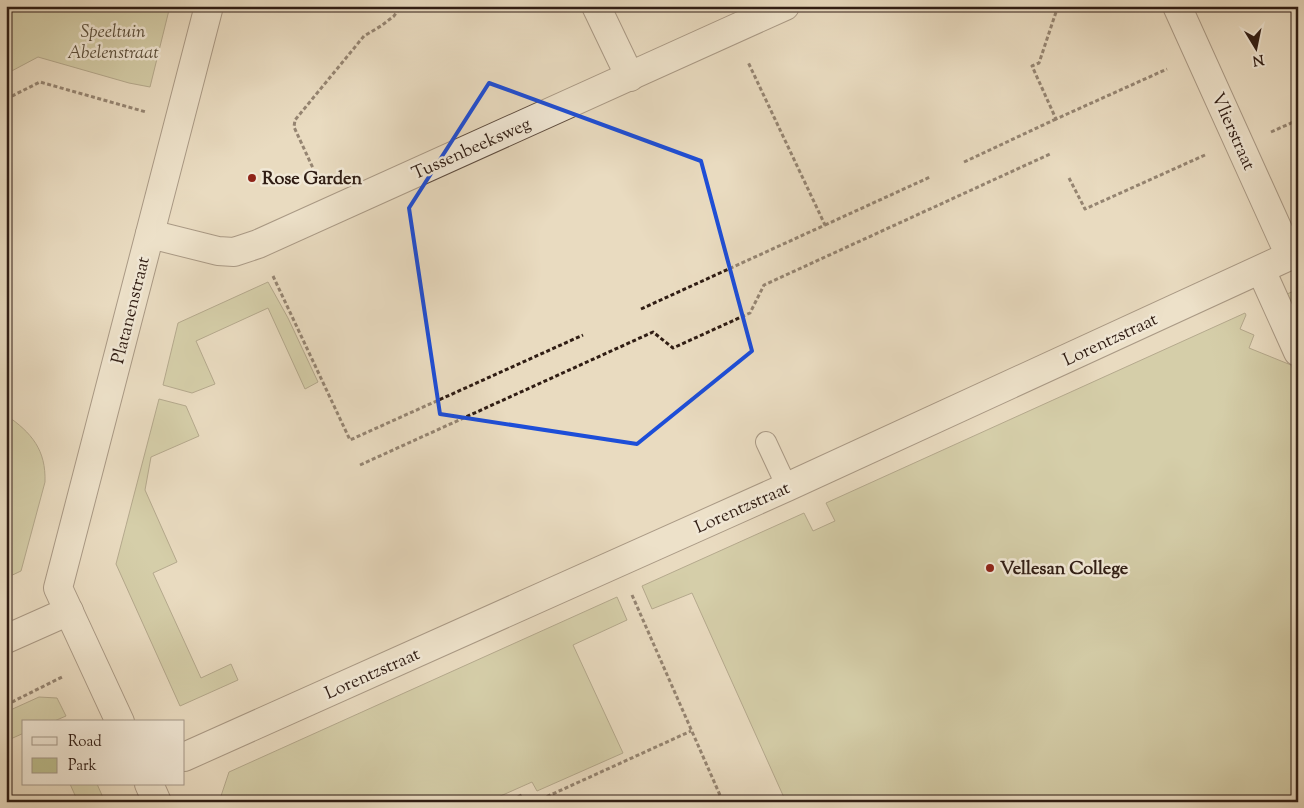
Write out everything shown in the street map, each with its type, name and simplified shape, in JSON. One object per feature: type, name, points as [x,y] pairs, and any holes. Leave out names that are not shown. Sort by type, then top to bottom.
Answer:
[{"type":"street","name":"Platanenstraat","points":[[119,720],[58,588],[209,6]]},
{"type":"street","points":[[596,6],[630,77]]},
{"type":"street","name":"Tussenbeeksweg","points":[[150,234],[218,251],[234,252],[258,244],[785,6]]},
{"type":"street","name":"Vlierstraat","points":[[1177,6],[1238,140],[1294,254]]},
{"type":"street","name":"Lorentzstraat","points":[[185,757],[787,487],[1294,254]]},
{"type":"street","points":[[1261,270],[1298,352]]},
{"type":"street","points":[[6,639],[69,611]]},
{"type":"street","points":[[150,786],[157,802]]},
{"type":"lane","points":[[766,442],[787,487]]},
{"type":"path","points":[[332,210],[294,127],[294,120],[364,36],[394,16],[402,6]]},
{"type":"path","points":[[1056,119],[1032,66],[1039,63],[1058,6]]},
{"type":"path","points":[[733,30],[824,225]]},
{"type":"path","points":[[964,162],[1199,55]]},
{"type":"path","points":[[6,99],[40,82],[123,106],[179,119]]},
{"type":"path","points":[[1069,178],[1085,209],[1238,140]]},
{"type":"path","points":[[360,466],[654,332],[673,348],[750,313],[764,285],[1050,154]]},
{"type":"path","points":[[641,309],[930,177]]},
{"type":"path","points":[[258,244],[350,440],[583,335]]},
{"type":"path","points":[[617,562],[722,802]]},
{"type":"path","points":[[6,705],[59,680],[90,655]]},
{"type":"path","points":[[535,802],[691,731]]},
{"type":"path","points":[[506,802],[522,795],[525,802]]},
{"type":"highlighted area","points":[[489,83],[701,161],[752,351],[637,444],[440,414],[409,208]]},
{"type":"green space","name":"Speeltuin Abelenstraat","points":[[9,6],[170,6],[150,87],[129,83],[38,57],[6,74],[6,17]]},
{"type":"green space","points":[[268,282],[288,318],[318,382],[305,389],[268,308],[196,341],[215,384],[192,393],[163,385],[178,323]]},
{"type":"green space","points":[[1298,289],[1298,326],[1285,295]]},
{"type":"green space","name":"Vellesan College","points":[[1245,313],[1246,315],[1240,329],[1254,335],[1249,348],[1291,365],[1298,380],[1298,433],[1293,445],[1298,448],[1298,802],[786,802],[692,593],[652,609],[642,586],[804,513],[813,531],[835,521],[826,503]]},
{"type":"green space","points":[[159,399],[186,406],[199,436],[151,457],[145,490],[177,562],[153,573],[201,678],[231,664],[238,680],[180,706],[116,564]]},
{"type":"green space","points":[[6,415],[36,443],[43,461],[45,482],[21,571],[6,578]]},
{"type":"green space","points":[[617,597],[627,620],[573,645],[623,753],[537,791],[532,782],[487,802],[224,802],[221,796],[229,772]]},
{"type":"green space","points":[[39,697],[57,698],[66,716],[57,720],[22,720],[22,734],[6,741],[6,712]]},
{"type":"green space","points":[[71,786],[98,786],[105,802],[78,802]]},
{"type":"place","name":"Rose Garden","points":[[252,178]]},
{"type":"place","name":"Vellesan College","points":[[990,568]]}]
